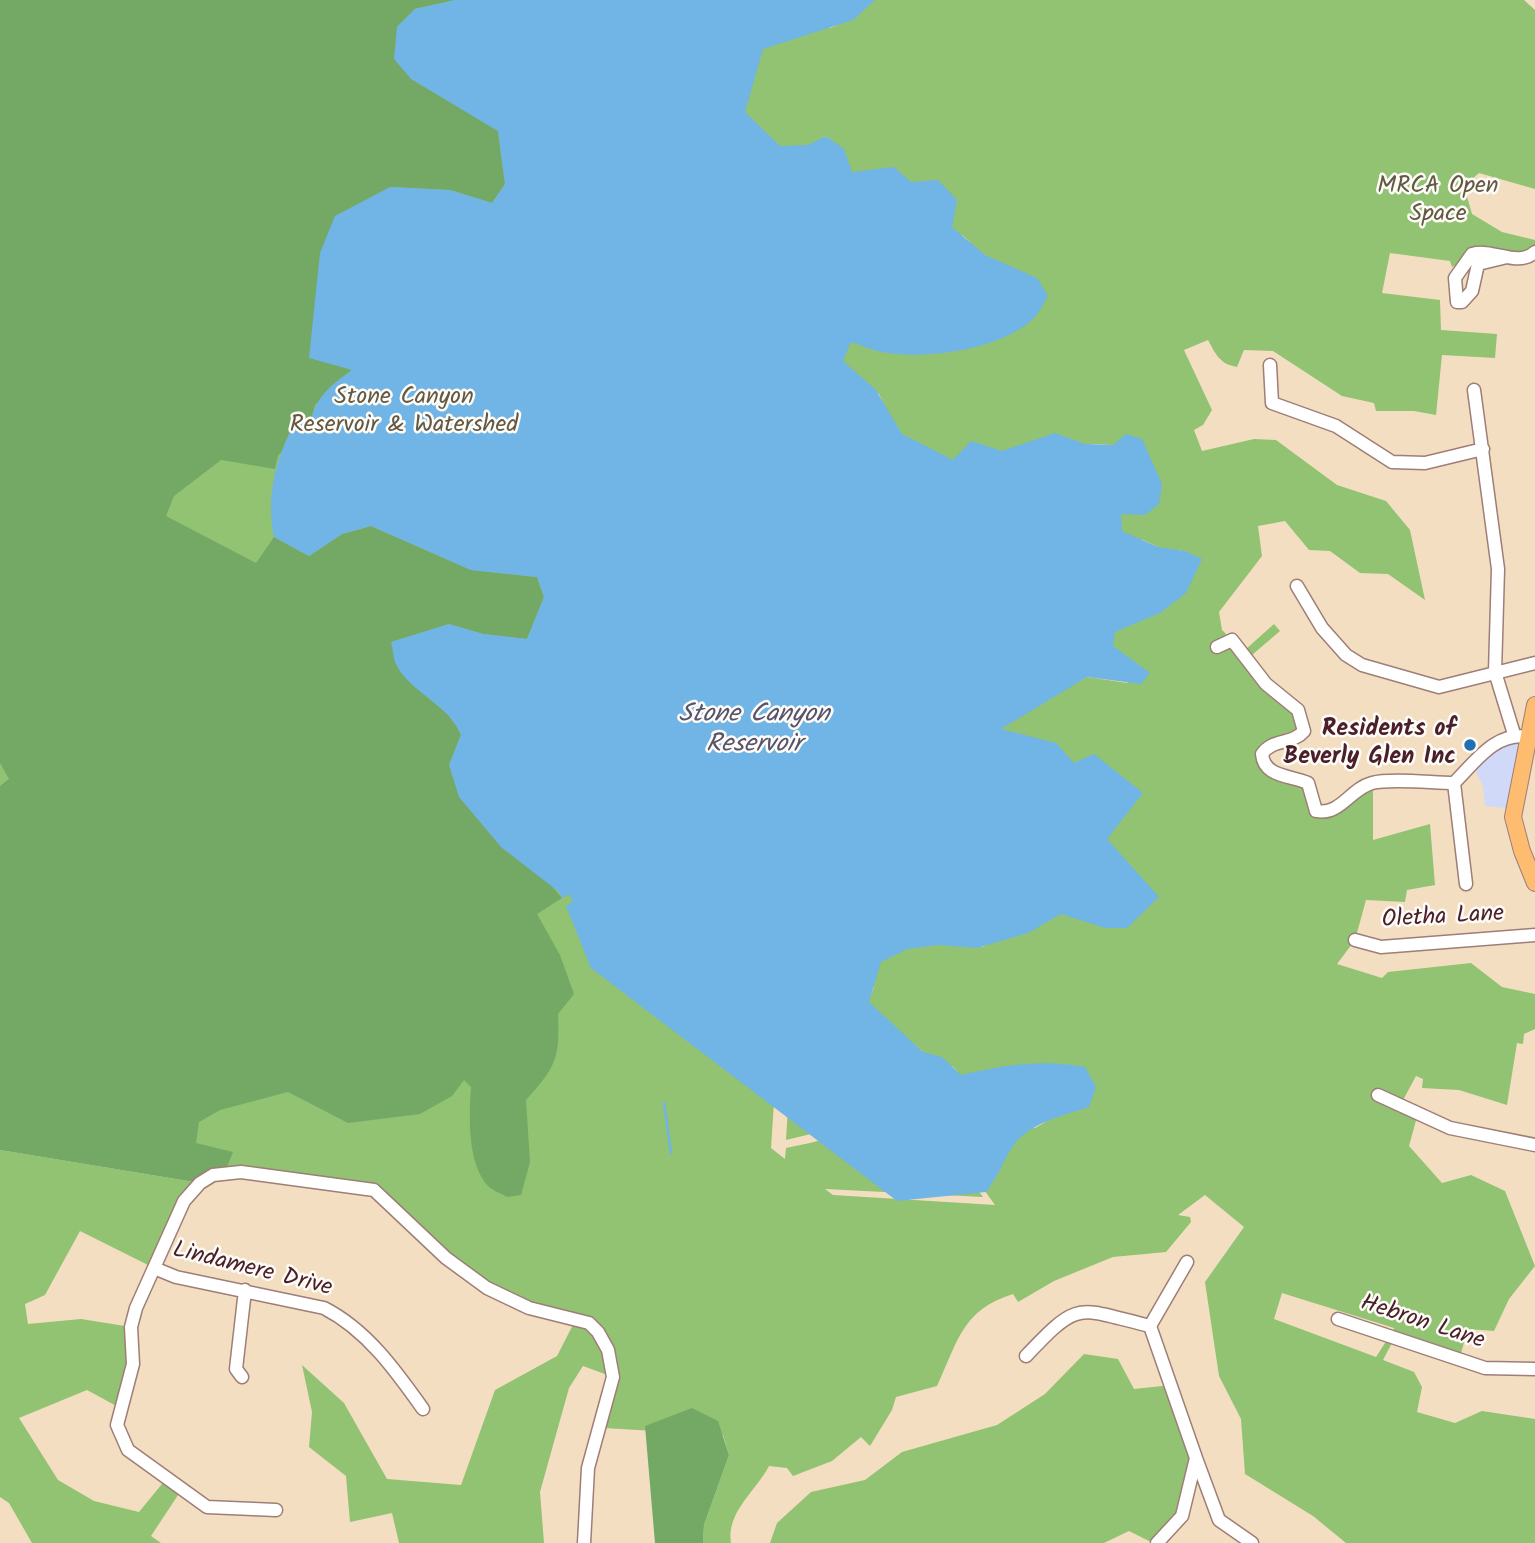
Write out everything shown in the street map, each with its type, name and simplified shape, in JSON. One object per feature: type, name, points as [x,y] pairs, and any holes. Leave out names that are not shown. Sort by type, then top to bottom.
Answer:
[{"type":"main road","points":[[1535,705],[1522,736],[1513,817],[1521,851],[1535,883]]},
{"type":"street","points":[[1507,257],[1478,264],[1472,291],[1462,302],[1457,302],[1455,278],[1472,254],[1492,252],[1507,257],[1525,258],[1535,252]]},
{"type":"street","points":[[1270,365],[1272,403],[1336,426],[1392,462],[1425,463],[1483,449]]},
{"type":"street","points":[[1217,648],[1233,640],[1266,684],[1298,710],[1304,731],[1292,739],[1266,747],[1262,754],[1263,764],[1271,772],[1308,783],[1316,811],[1325,813],[1359,789],[1373,783],[1454,783],[1493,746],[1522,736],[1495,672],[1498,569],[1474,390]]},
{"type":"street","points":[[1297,586],[1322,628],[1346,655],[1362,665],[1439,687],[1535,663]]},
{"type":"street","points":[[1454,783],[1466,884]]},
{"type":"street","name":"Oletha Lane","points":[[1355,940],[1381,947],[1535,935]]},
{"type":"street","points":[[1378,1095],[1450,1128],[1535,1145]]},
{"type":"street","points":[[276,1510],[206,1507],[136,1458],[119,1437],[118,1414],[133,1364],[131,1326],[184,1201],[200,1183],[213,1175],[241,1172],[290,1180],[355,1185],[374,1190],[446,1258],[487,1288],[529,1308],[589,1324],[608,1350],[613,1377],[589,1468],[584,1543]]},
{"type":"street","points":[[1187,1262],[1150,1326],[1219,1520],[1252,1543]]},
{"type":"street","name":"Lindamere Drive","points":[[154,1268],[176,1276],[312,1304],[335,1314],[390,1361],[423,1409]]},
{"type":"street","points":[[242,1377],[236,1368],[246,1290]]},
{"type":"street","points":[[1026,1356],[1061,1319],[1075,1312],[1093,1312],[1150,1326]]},
{"type":"street","name":"Hebron Lane","points":[[1338,1319],[1485,1368],[1535,1369]]},
{"type":"street","points":[[1157,1543],[1182,1516],[1196,1458]]},
{"type":"shaded area","points":[[1529,737],[1515,809],[1485,806],[1483,787],[1473,765],[1493,746]]},
{"type":"green space","points":[[0,0],[831,0],[830,28],[837,25],[838,0],[1524,0],[1535,10],[1535,189],[1479,173],[1464,186],[1472,214],[1502,232],[1535,240],[1535,252],[1523,258],[1516,258],[1482,252],[1452,267],[1450,261],[1390,253],[1382,293],[1440,300],[1441,330],[1497,334],[1495,358],[1442,355],[1436,415],[1414,411],[1376,411],[1374,403],[1342,396],[1273,351],[1244,350],[1237,367],[1226,364],[1219,358],[1208,340],[1184,350],[1212,410],[1203,425],[1194,430],[1202,451],[1254,439],[1276,440],[1337,485],[1386,501],[1410,530],[1425,600],[1388,574],[1360,573],[1330,551],[1309,550],[1285,521],[1258,526],[1262,556],[1219,612],[1222,630],[1242,650],[1266,684],[1298,710],[1304,723],[1300,736],[1276,742],[1262,754],[1268,767],[1279,774],[1308,783],[1316,811],[1325,813],[1373,783],[1373,840],[1430,824],[1435,885],[1407,890],[1405,902],[1366,900],[1355,940],[1337,964],[1382,978],[1388,972],[1471,963],[1502,987],[1535,994],[1535,1029],[1524,1034],[1523,1044],[1517,1043],[1507,1105],[1459,1090],[1422,1088],[1423,1079],[1416,1076],[1401,1104],[1418,1113],[1409,1146],[1442,1183],[1471,1175],[1505,1191],[1535,1266],[1509,1299],[1494,1331],[1468,1329],[1459,1360],[1395,1337],[1383,1360],[1414,1372],[1422,1387],[1417,1412],[1455,1423],[1482,1411],[1535,1419],[1535,1543],[1346,1543],[1313,1516],[1245,1474],[1241,1419],[1219,1376],[1205,1282],[1244,1227],[1205,1195],[1178,1215],[1190,1217],[1191,1222],[1166,1252],[1113,1257],[1054,1281],[1018,1302],[1013,1294],[983,1309],[964,1329],[937,1386],[896,1397],[892,1410],[870,1446],[861,1437],[832,1461],[793,1476],[787,1468],[769,1466],[737,1512],[733,1521],[731,1543],[703,1543],[704,1525],[729,1455],[723,1435],[604,1428],[605,1423],[600,1422],[613,1377],[583,1366],[569,1388],[540,1492],[544,1543],[399,1543],[392,1513],[350,1522],[346,1476],[309,1447],[312,1412],[302,1365],[344,1403],[387,1479],[461,1485],[495,1390],[557,1356],[576,1319],[529,1308],[487,1288],[446,1258],[374,1190],[348,1184],[225,1172],[227,1166],[206,1171],[194,1179],[193,1155],[38,1145],[0,931]],"holes":[[[826,136],[831,140],[827,228],[885,231],[869,171],[876,170],[894,232],[962,235],[970,242],[896,239],[901,259],[901,347],[1035,316],[1021,326],[903,354],[894,353],[894,260],[887,239],[826,235],[819,369],[879,394],[884,404],[819,376],[813,493],[893,469],[893,420],[900,431],[900,469],[934,487],[1042,458],[1037,440],[1044,437],[1049,456],[1092,444],[1112,445],[1051,463],[1068,525],[1143,540],[1158,547],[1117,544],[1068,532],[1051,598],[1118,609],[1133,622],[1160,606],[1179,550],[1186,552],[1166,608],[1129,626],[1115,616],[1048,605],[1043,629],[1049,683],[1079,673],[1100,670],[1120,676],[1128,683],[1087,677],[1023,713],[997,717],[1002,727],[1000,729],[1004,730],[1075,860],[1109,846],[1112,853],[1078,866],[1112,927],[1103,927],[1071,870],[973,911],[988,944],[982,947],[967,912],[803,922],[806,934],[826,959],[818,976],[804,990],[874,987],[871,994],[795,998],[790,1065],[915,1045],[922,1051],[790,1073],[786,1140],[898,1113],[926,1114],[952,1066],[957,1071],[934,1115],[1047,1121],[1035,1128],[935,1122],[995,1205],[833,1195],[825,1189],[983,1197],[927,1122],[874,1127],[786,1148],[785,1159],[771,1148],[781,995],[812,963],[791,938],[786,898],[789,878],[807,838],[810,794],[790,793],[823,138]],[[1282,1293],[1394,1328],[1394,1329],[1376,1357],[1274,1319]]]},
{"type":"green space","points":[[0,0],[455,0],[415,9],[397,27],[412,79],[498,131],[505,184],[492,203],[450,190],[390,187],[365,202],[353,369],[315,405],[312,417],[278,456],[275,469],[221,460],[174,496],[166,516],[256,563],[274,537],[309,556],[342,534],[371,526],[471,570],[537,577],[544,597],[527,639],[483,634],[449,624],[392,642],[427,697],[454,719],[461,735],[449,765],[562,898],[537,914],[560,955],[574,994],[558,1014],[557,1052],[550,1070],[526,1100],[530,1162],[521,1195],[507,1197],[490,1187],[481,1176],[471,1138],[471,1087],[464,1080],[452,1096],[420,1114],[348,1123],[288,1092],[220,1110],[199,1122],[196,1143],[233,1152],[225,1172],[200,1183],[0,1150],[0,786],[9,779],[0,763]]},
{"type":"green space","points":[[1274,624],[1280,631],[1252,655],[1246,649]]},
{"type":"green space","points":[[0,1150],[200,1183],[154,1268],[80,1231],[45,1295],[25,1304],[28,1324],[81,1319],[131,1327],[133,1364],[120,1408],[87,1390],[19,1418],[58,1480],[94,1501],[139,1512],[166,1479],[182,1489],[151,1536],[161,1543],[32,1543],[9,1503],[0,1497]]},
{"type":"green space","points":[[1084,1354],[1118,1359],[1134,1389],[1172,1385],[1196,1458],[1188,1499],[1153,1543],[1129,1531],[1104,1543],[770,1543],[777,1523],[811,1492],[865,1480],[902,1452],[997,1425],[1045,1394]]},
{"type":"green space","points":[[692,1408],[718,1421],[729,1455],[704,1525],[703,1543],[655,1543],[645,1426]]},
{"type":"water","name":"Stone Canyon Reservoir","points":[[455,0],[875,0],[853,20],[763,49],[745,112],[780,146],[808,145],[826,136],[844,149],[852,172],[894,167],[911,182],[938,180],[957,200],[952,227],[985,255],[1037,278],[1048,296],[1035,317],[1019,330],[982,345],[919,355],[878,351],[851,342],[843,361],[876,390],[902,434],[953,460],[971,441],[1002,451],[1055,433],[1085,444],[1113,445],[1126,434],[1142,439],[1162,484],[1159,504],[1145,515],[1121,514],[1122,531],[1158,547],[1185,551],[1202,559],[1186,593],[1160,613],[1115,632],[1113,646],[1150,673],[1141,684],[1087,677],[1001,729],[1056,743],[1074,763],[1094,754],[1143,793],[1107,839],[1159,897],[1127,928],[1105,928],[1061,914],[1028,933],[977,948],[939,945],[907,949],[881,962],[869,1002],[923,1052],[942,1057],[961,1075],[1022,1064],[1052,1063],[1085,1067],[1096,1087],[1089,1107],[1046,1122],[1018,1140],[986,1192],[897,1201],[591,968],[566,906],[573,901],[569,894],[562,898],[559,892],[501,847],[459,797],[449,765],[461,735],[447,714],[402,674],[395,662],[391,642],[449,624],[483,634],[527,639],[544,597],[537,577],[471,570],[371,526],[342,534],[309,556],[274,537],[271,507],[274,479],[293,425],[312,417],[322,396],[352,370],[309,358],[320,253],[335,216],[390,187],[450,190],[492,203],[505,184],[498,131],[411,79],[394,59],[397,27],[415,9]]},
{"type":"waterway","points":[[664,1103],[671,1153]]},
{"type":"place","name":"Residents of Beverly Glen Inc","points":[[1470,745]]},
{"type":"park label","name":"MRCA Open Space","points":[[1438,202]]},
{"type":"park label","name":"Stone Canyon Reservoir & Watershed","points":[[404,413]]}]
